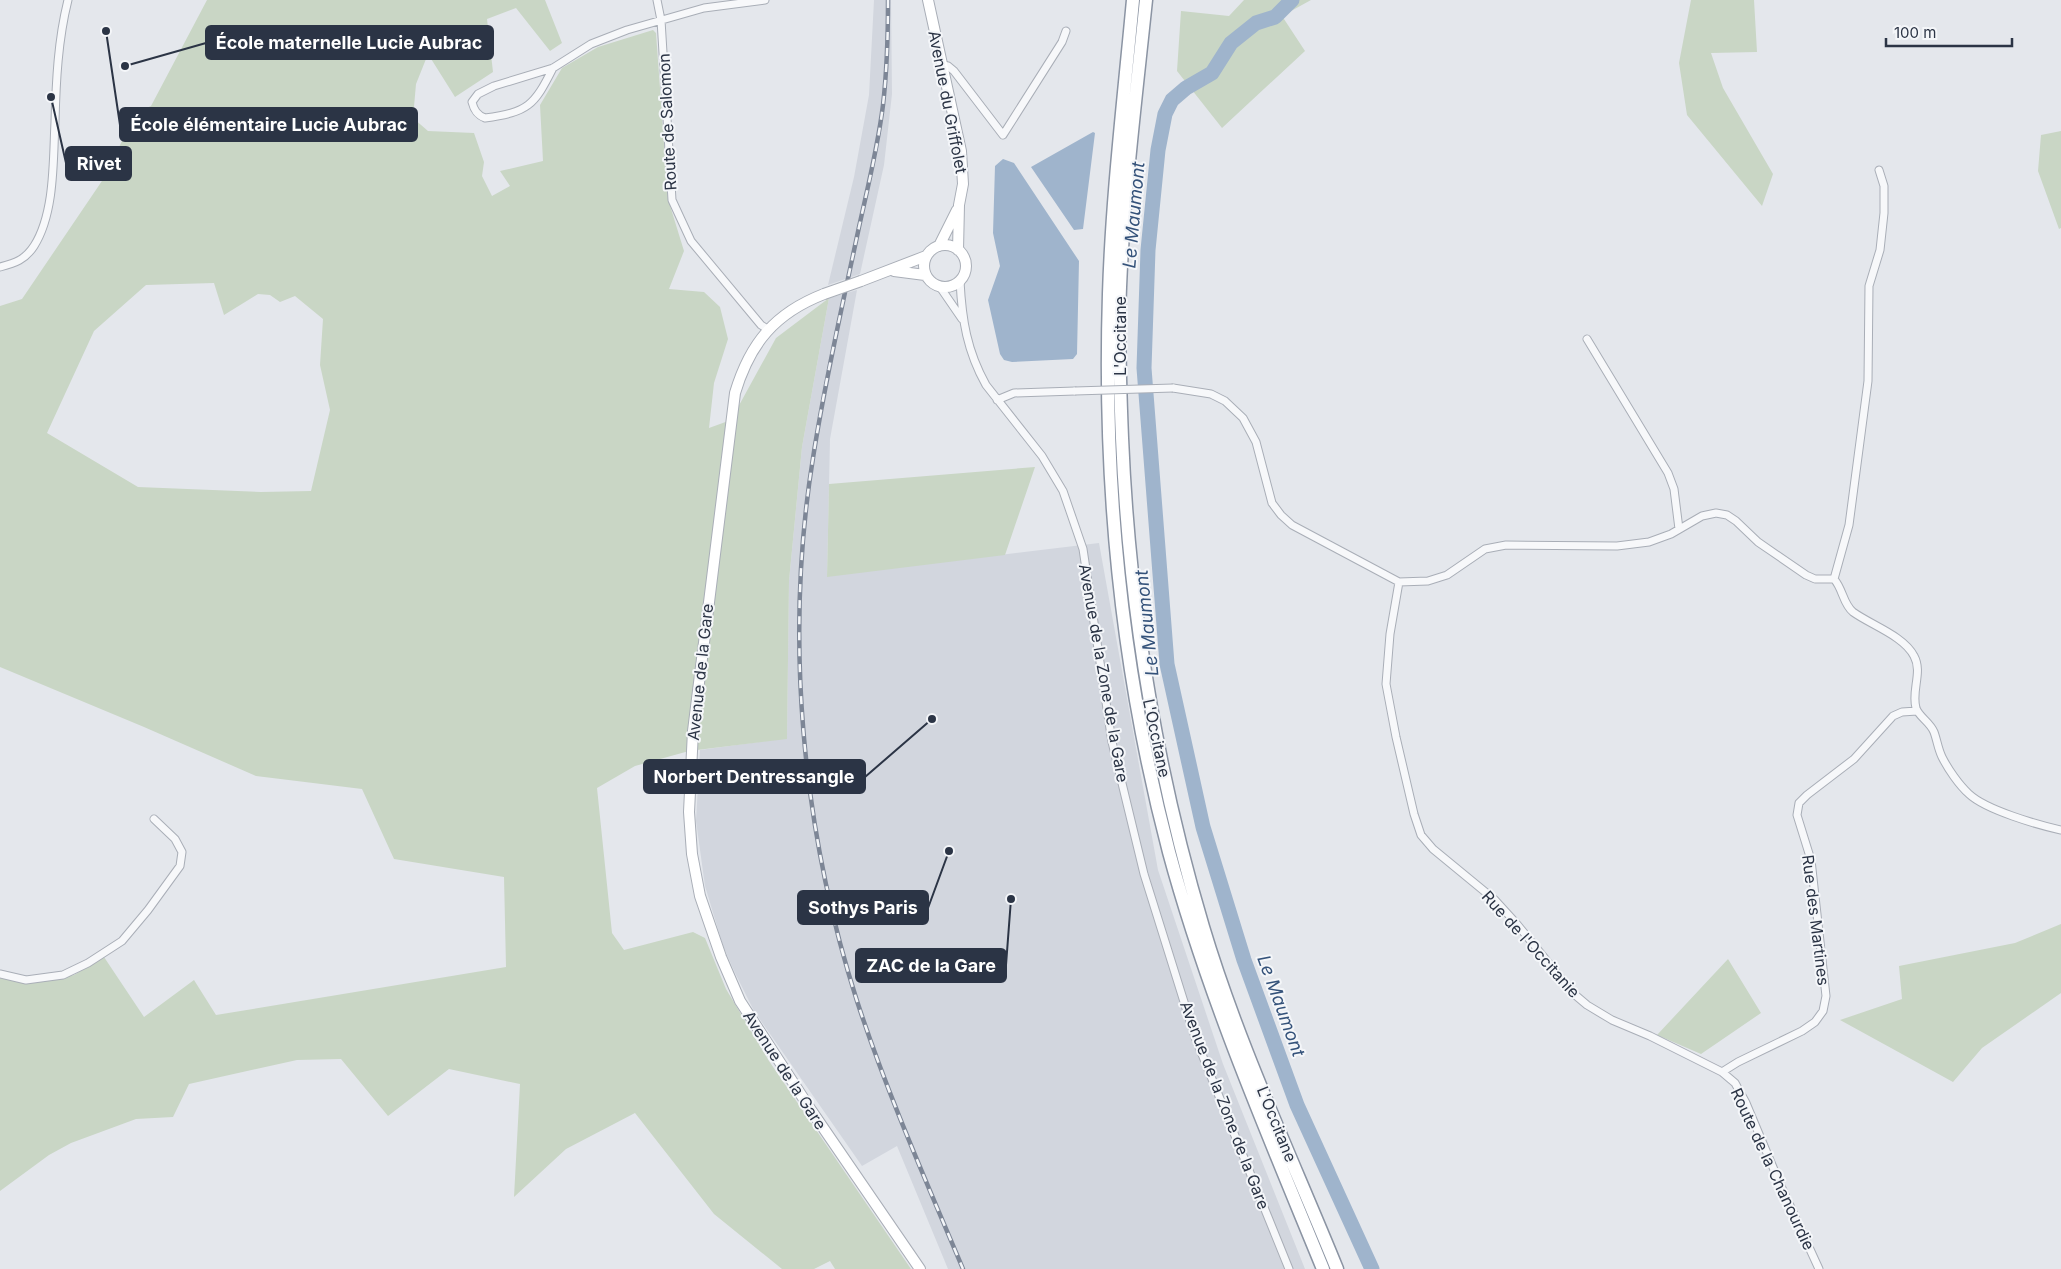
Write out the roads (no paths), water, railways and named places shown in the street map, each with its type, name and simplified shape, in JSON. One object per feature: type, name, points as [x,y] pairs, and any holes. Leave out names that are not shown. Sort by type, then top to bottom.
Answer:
[{"type":"highway","name":"L'Occitane","points":[[1133,0],[1112,229],[1107,346],[1109,444],[1114,527],[1132,673],[1143,737],[1167,842],[1208,978],[1231,1043],[1323,1269]]},
{"type":"highway","name":"L'Occitane","points":[[1146,0],[1124,225],[1120,290],[1120,402],[1125,510],[1145,681],[1173,815],[1204,929],[1246,1047],[1337,1269]]},
{"type":"street","points":[[0,267],[20,262],[34,245],[45,218],[52,181],[60,44],[68,0]]},
{"type":"street","name":"Route de Salomon","points":[[657,0],[661,20],[672,200],[691,241],[761,326],[769,330]]},
{"type":"street","points":[[553,68],[540,93],[532,104],[525,108],[485,118],[479,115],[473,108],[472,102],[478,94],[553,68],[591,44],[627,30],[704,8],[765,0]]},
{"type":"street","name":"Avenue du Griffolet","points":[[928,0],[961,158],[963,184],[959,205]]},
{"type":"street","points":[[943,65],[948,66],[954,71],[1002,135],[1062,42],[1066,31]]},
{"type":"street","points":[[1834,579],[1848,525],[1868,381],[1869,286],[1880,250],[1884,213],[1884,186],[1879,170]]},
{"type":"street","points":[[939,246],[959,205]]},
{"type":"street","points":[[958,250],[952,247],[939,246],[926,256],[923,269],[929,280],[940,287],[947,287],[960,281],[964,275],[965,262],[958,250],[959,205]]},
{"type":"street","name":"Avenue de la Gare","points":[[920,1269],[811,1110],[740,1001],[721,957],[700,896],[692,854],[689,812],[693,731],[732,413],[735,393],[748,356],[769,330],[788,312],[808,300],[926,256]]},
{"type":"street","points":[[890,271],[925,275]]},
{"type":"street","name":"Avenue de la Zone de la Gare","points":[[960,281],[963,322],[970,353],[986,385],[1042,456],[1063,491],[1083,549],[1112,742],[1144,874],[1195,1037],[1289,1269]]},
{"type":"street","name":"Avenue de la Zone de la Gare","points":[[940,287],[963,322]]},
{"type":"street","points":[[1587,339],[1668,473],[1674,488],[1679,529]]},
{"type":"street","points":[[997,400],[1014,393],[1173,388],[1211,394],[1225,401],[1243,418],[1256,442],[1272,503],[1281,515],[1292,525],[1399,582],[1428,581],[1447,575],[1485,549],[1506,545],[1617,546],[1648,542],[1664,538],[1702,516],[1716,513],[1727,515],[1758,542],[1806,576],[1815,579],[1834,579]]},
{"type":"street","points":[[1834,579],[1851,610],[1903,643],[1914,654],[1918,665],[1914,700],[1916,711],[1929,723],[1942,758],[1968,793],[1978,801],[2000,811],[2061,830]]},
{"type":"street","name":"Rue de l'Occitanie","points":[[1399,582],[1390,634],[1386,684],[1396,737],[1414,814],[1421,834],[1433,849],[1495,900],[1574,994],[1587,1005],[1612,1020],[1650,1036],[1722,1072]]},
{"type":"street","name":"Rue des Martines","points":[[1722,1072],[1738,1062],[1802,1031],[1815,1022],[1823,1012],[1826,996],[1811,860],[1797,815],[1799,802],[1854,759],[1893,716],[1902,712],[1916,711]]},
{"type":"street","points":[[0,974],[26,980],[63,975],[88,963],[122,941],[148,910],[180,866],[182,852],[175,839],[154,819]]},
{"type":"street","name":"Route de la Chanourdie","points":[[1722,1072],[1736,1084],[1746,1103],[1819,1269]]},
{"type":"water","points":[[1093,132],[1095,133],[1083,229],[1074,230],[1031,167]]},
{"type":"water","points":[[1003,159],[1014,163],[1079,261],[1077,354],[1073,359],[1012,362],[1004,360],[1000,354],[988,300],[1000,266],[993,233],[995,166]]},
{"type":"waterway","name":"Le Maumont","points":[[1292,0],[1275,17],[1256,23],[1231,43],[1212,73],[1186,88],[1172,100],[1165,114],[1158,150],[1148,250],[1144,368],[1167,664],[1203,827],[1244,960],[1297,1105],[1372,1269]]},
{"type":"railway","points":[[888,0],[886,66],[881,120],[823,400],[804,526],[800,594],[800,663],[804,732],[811,801],[823,869],[838,936],[857,1001],[894,1103],[963,1269]]},
{"type":"place","name":"École élémentaire Lucie Aubrac","points":[[106,31]]},
{"type":"place","name":"École maternelle Lucie Aubrac","points":[[125,66]]},
{"type":"place","name":"Rivet","points":[[51,97]]},
{"type":"place","name":"Norbert Dentressangle","points":[[932,719]]},
{"type":"place","name":"Sothys Paris","points":[[949,851]]},
{"type":"place","name":"ZAC de la Gare","points":[[1011,899]]}]
